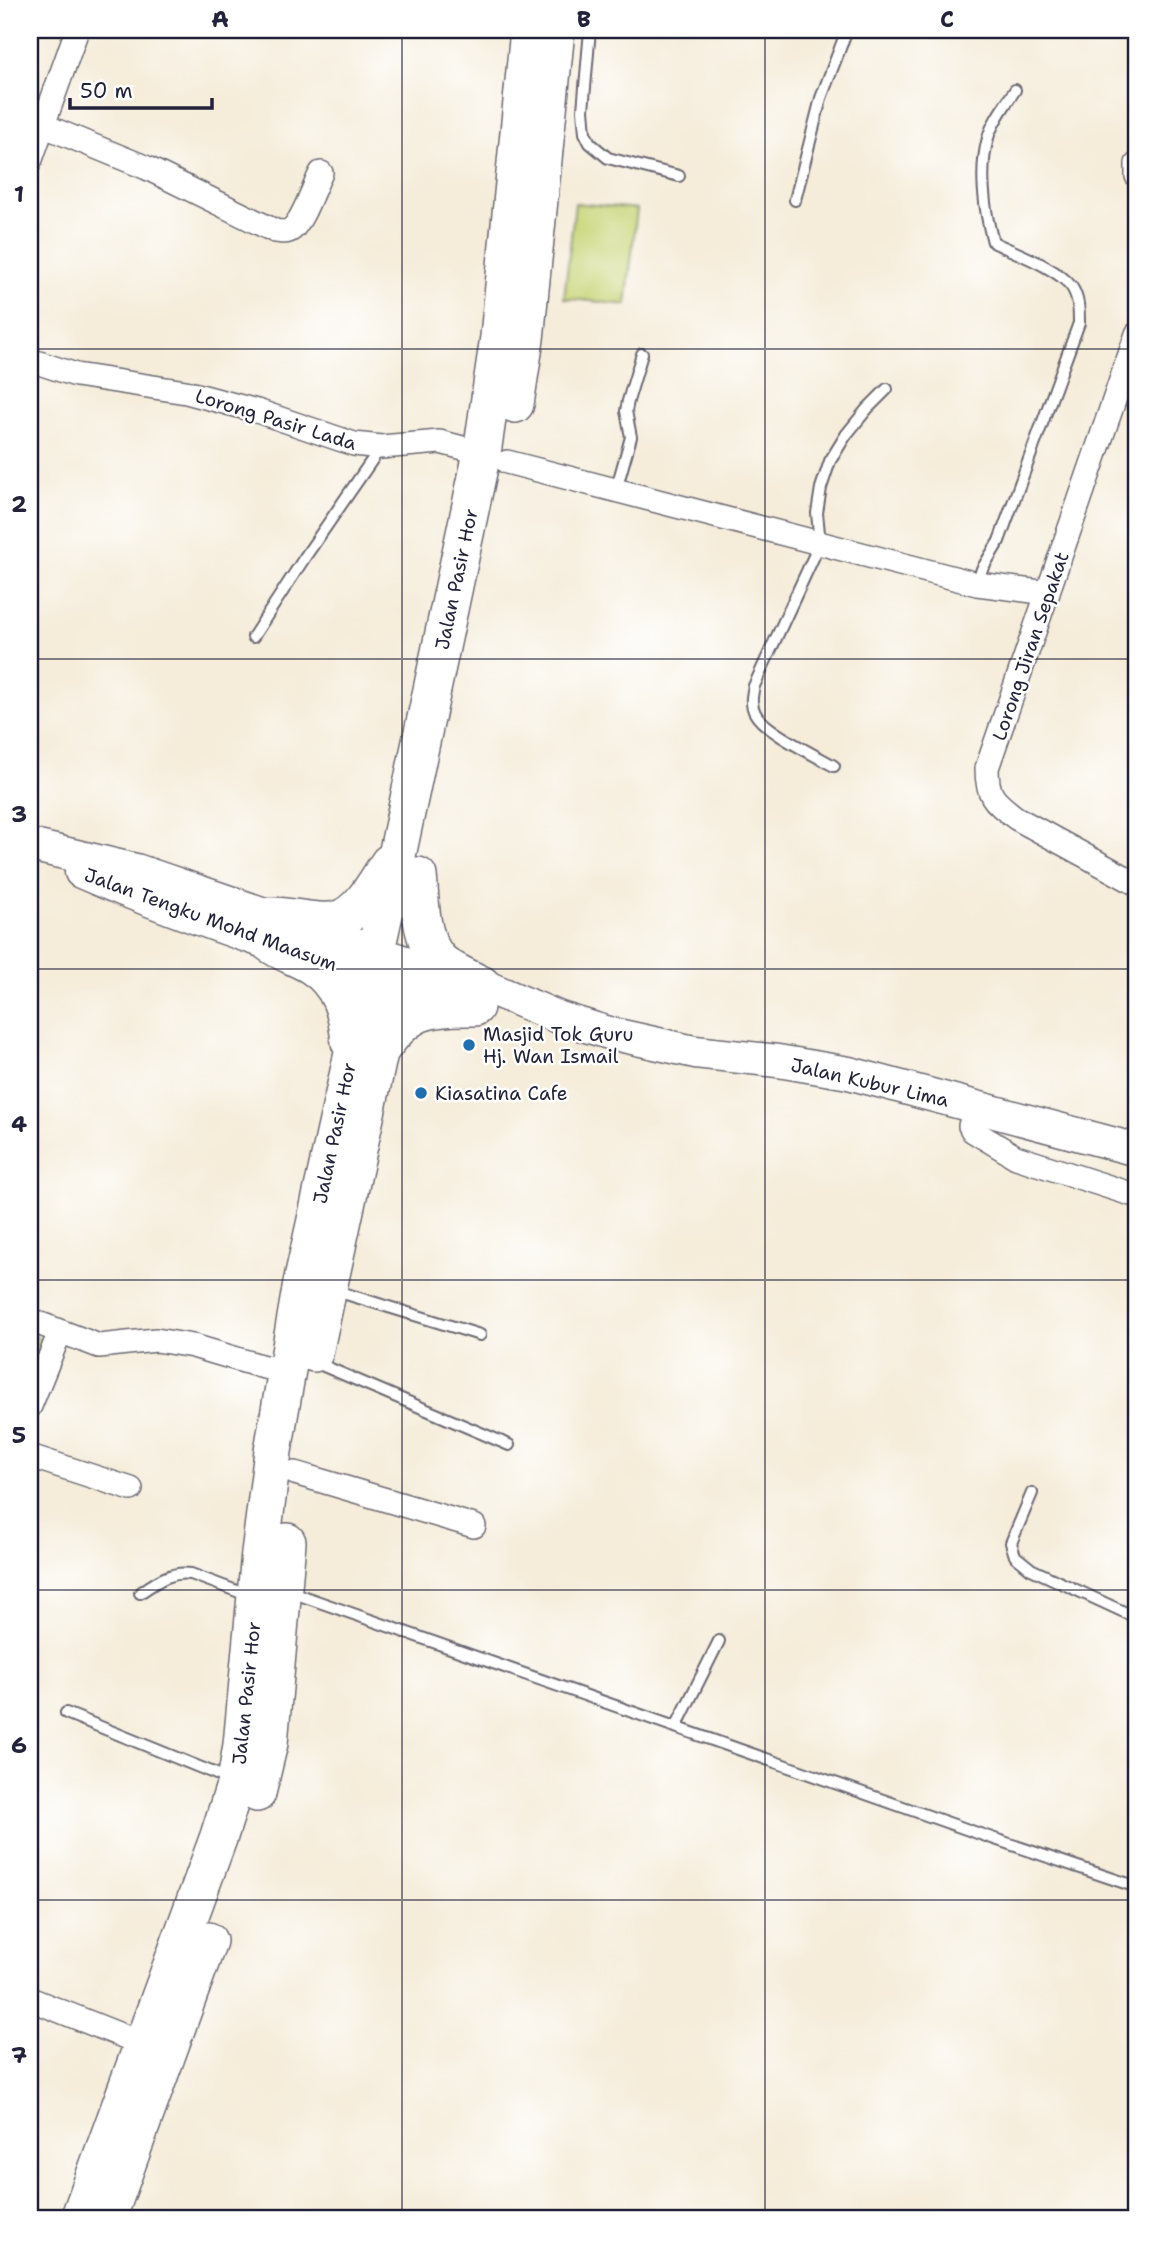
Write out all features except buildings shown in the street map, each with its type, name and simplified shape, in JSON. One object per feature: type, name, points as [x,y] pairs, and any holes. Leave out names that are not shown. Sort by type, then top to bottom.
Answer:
[{"type":"main road","name":"Jalan Pasir Hor","points":[[494,458],[499,337],[530,30]]},
{"type":"main road","name":"Jalan Pasir Hor","points":[[79,2219],[236,1782],[269,1593],[296,1473],[302,1283],[365,1053],[494,458],[525,339],[564,108],[556,30]]},
{"type":"main road","name":"Jalan Tengku Mohd Maasum","points":[[30,847],[136,870],[269,929],[385,968]]},
{"type":"main road","points":[[408,863],[430,945],[439,960],[479,996],[417,1013],[365,1053],[348,1022],[337,990],[312,966],[282,953],[269,929],[337,919],[351,912],[408,863]]},
{"type":"main road","name":"Jalan Kubur Lima","points":[[385,968],[610,1033],[695,1052],[778,1061],[849,1073],[1137,1150]]},
{"type":"main road","name":"Jalan Pasir Hor","points":[[107,2219],[244,1838],[269,1743],[273,1451],[327,1288],[365,1053]]},
{"type":"street","points":[[30,162],[37,123],[77,30]]},
{"type":"street","points":[[37,123],[147,168],[275,231],[284,232],[291,229],[321,173]]},
{"type":"street","points":[[1137,164],[1137,176]]},
{"type":"street","name":"Lorong Jiran Sepakat","points":[[1137,334],[987,768],[987,789],[999,805],[1137,884]]},
{"type":"street","name":"Lorong Pasir Lada","points":[[30,359],[76,375],[186,391],[257,411],[354,444],[382,447],[440,442],[977,584],[1048,593]]},
{"type":"street","points":[[975,1106],[970,1126],[973,1131],[1016,1157],[1137,1196]]},
{"type":"street","points":[[30,1321],[99,1346],[156,1340],[193,1346],[264,1367],[299,1366]]},
{"type":"street","points":[[30,1406],[60,1332]]},
{"type":"street","points":[[30,1456],[131,1489]]},
{"type":"street","points":[[296,1473],[474,1526]]},
{"type":"street","points":[[30,1999],[143,2044]]},
{"type":"lane","points":[[590,30],[564,108],[590,143],[608,158],[678,176]]},
{"type":"lane","points":[[796,200],[821,98],[847,30]]},
{"type":"lane","points":[[977,584],[982,569],[999,541],[1079,323],[1079,304],[1072,287],[1058,274],[993,242],[987,222],[984,178],[988,137],[1015,90]]},
{"type":"lane","points":[[616,490],[631,437],[626,411],[642,354]]},
{"type":"lane","points":[[834,766],[765,726],[755,713],[751,701],[754,686],[820,543],[817,513],[821,488],[831,461],[846,435],[887,389]]},
{"type":"lane","points":[[253,637],[304,557],[382,447]]},
{"type":"lane","points":[[327,1288],[480,1335]]},
{"type":"lane","points":[[299,1366],[509,1445]]},
{"type":"lane","points":[[1032,1493],[1011,1543],[1015,1556],[1031,1569],[1137,1618]]},
{"type":"lane","points":[[140,1593],[162,1578],[180,1572],[269,1593],[677,1727],[1137,1887]]},
{"type":"lane","points":[[677,1727],[719,1640]]},
{"type":"lane","points":[[66,1713],[236,1782]]},
{"type":"green space","points":[[575,203],[637,209],[626,305],[564,298]]},
{"type":"green space","points":[[30,1332],[48,1346],[30,1393]]},
{"type":"place","name":"Masjid Tok Guru Hj. Wan Ismail","points":[[469,1045]]},
{"type":"place","name":"Kiasatina Cafe","points":[[421,1093]]}]
